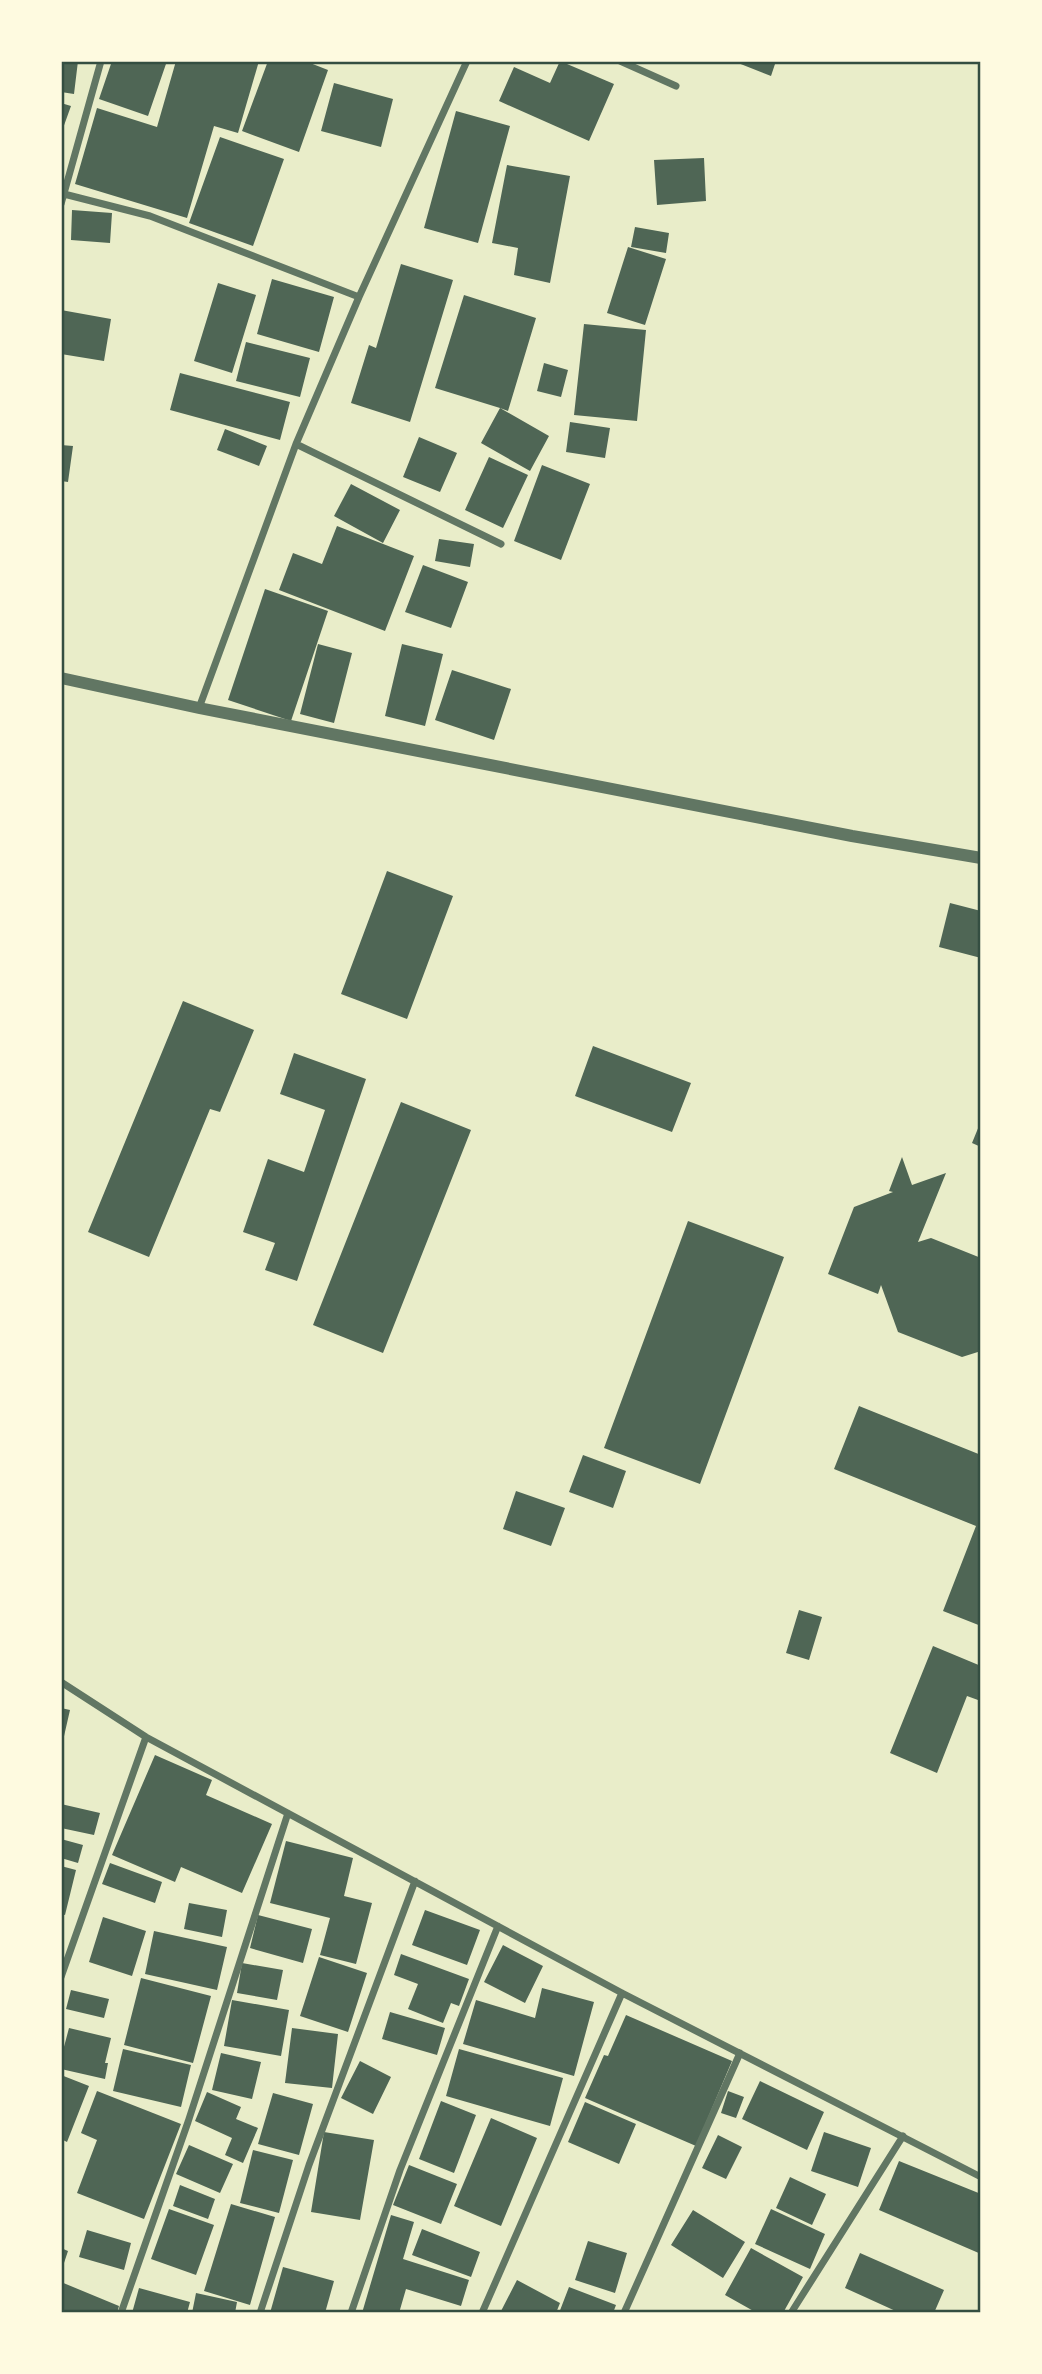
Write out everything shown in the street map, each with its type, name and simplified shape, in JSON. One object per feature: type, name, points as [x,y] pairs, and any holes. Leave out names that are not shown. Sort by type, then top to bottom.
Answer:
[{"type":"street","points":[[61,204],[102,61]]},
{"type":"street","points":[[199,708],[296,444],[359,297],[467,61]]},
{"type":"street","points":[[620,61],[676,86]]},
{"type":"street","points":[[64,194],[150,216],[359,297]]},
{"type":"street","points":[[296,444],[501,544]]},
{"type":"street","points":[[61,678],[199,708],[852,836],[981,858]]},
{"type":"street","points":[[61,1682],[146,1737],[622,1993],[981,2177]]},
{"type":"street","points":[[61,1977],[146,1737]]},
{"type":"street","points":[[121,2313],[188,2122],[288,1813]]},
{"type":"street","points":[[260,2313],[309,2165],[415,1881]]},
{"type":"street","points":[[351,2313],[400,2170],[498,1926]]},
{"type":"street","points":[[482,2313],[622,1993]]},
{"type":"street","points":[[624,2313],[740,2053]]},
{"type":"street","points":[[791,2313],[903,2136]]},
{"type":"building","points":[[61,61],[78,61],[74,94],[61,92]]},
{"type":"building","points":[[112,61],[167,61],[148,116],[99,99]]},
{"type":"building","points":[[176,61],[259,61],[238,133],[214,126],[187,218],[75,184],[97,108],[157,127]]},
{"type":"building","points":[[268,61],[305,61],[328,70],[299,152],[242,131]]},
{"type":"building","points":[[560,61],[614,84],[589,141],[499,101],[514,67],[550,83]]},
{"type":"building","points":[[733,61],[776,61],[771,76]]},
{"type":"building","points":[[334,83],[393,99],[381,147],[321,131]]},
{"type":"building","points":[[61,103],[71,106],[62,131],[61,131]]},
{"type":"building","points":[[456,111],[510,126],[478,243],[424,228]]},
{"type":"building","points":[[220,137],[284,159],[253,246],[189,223]]},
{"type":"building","points":[[704,158],[706,201],[657,205],[654,160]]},
{"type":"building","points":[[507,165],[570,176],[550,283],[514,275],[518,248],[492,243]]},
{"type":"building","points":[[72,210],[112,213],[110,243],[71,240]]},
{"type":"building","points":[[635,227],[669,233],[666,253],[631,247]]},
{"type":"building","points":[[628,247],[666,259],[645,325],[607,313]]},
{"type":"building","points":[[401,264],[453,280],[410,422],[351,403],[369,345],[376,348]]},
{"type":"building","points":[[272,279],[334,297],[319,352],[257,334]]},
{"type":"building","points":[[218,283],[256,295],[232,373],[194,361]]},
{"type":"building","points":[[464,295],[536,318],[508,411],[435,388]]},
{"type":"building","points":[[61,310],[111,319],[104,361],[61,354]]},
{"type":"building","points":[[584,324],[646,330],[637,421],[574,415]]},
{"type":"building","points":[[246,342],[310,358],[300,397],[236,381]]},
{"type":"building","points":[[544,363],[568,370],[561,397],[537,391]]},
{"type":"building","points":[[180,373],[290,402],[280,440],[170,410]]},
{"type":"building","points":[[500,408],[549,436],[530,471],[481,443]]},
{"type":"building","points":[[570,422],[610,428],[605,458],[566,452]]},
{"type":"building","points":[[225,429],[267,446],[259,466],[217,450]]},
{"type":"building","points":[[419,437],[457,453],[440,492],[403,477]]},
{"type":"building","points":[[61,445],[73,446],[68,482],[61,481]]},
{"type":"building","points":[[489,457],[528,475],[503,528],[465,510]]},
{"type":"building","points":[[542,465],[590,484],[561,560],[514,541]]},
{"type":"building","points":[[351,484],[400,510],[383,543],[334,516]]},
{"type":"building","points":[[337,526],[414,556],[385,631],[279,590],[293,553],[322,564]]},
{"type":"building","points":[[439,539],[474,544],[470,567],[435,561]]},
{"type":"building","points":[[423,565],[468,582],[451,628],[405,612]]},
{"type":"building","points":[[265,589],[328,611],[291,721],[228,700]]},
{"type":"building","points":[[318,644],[352,653],[334,723],[300,714]]},
{"type":"building","points":[[402,644],[443,654],[425,726],[385,716]]},
{"type":"building","points":[[452,670],[511,689],[494,740],[435,720]]},
{"type":"building","points":[[387,871],[453,896],[407,1019],[341,994]]},
{"type":"building","points":[[950,903],[981,911],[981,958],[939,947]]},
{"type":"building","points":[[183,1001],[254,1030],[220,1112],[210,1109],[149,1257],[88,1232]]},
{"type":"building","points":[[593,1046],[691,1083],[672,1132],[575,1096]]},
{"type":"building","points":[[294,1053],[366,1079],[297,1281],[265,1270],[275,1243],[243,1232],[268,1159],[304,1172],[325,1110],[280,1094]]},
{"type":"building","points":[[401,1102],[471,1130],[383,1353],[313,1325]]},
{"type":"building","points":[[981,1121],[981,1147],[972,1143]]},
{"type":"building","points":[[902,1157],[912,1185],[946,1173],[918,1242],[931,1238],[981,1258],[981,1351],[962,1357],[898,1332],[881,1285],[878,1294],[828,1274],[854,1207],[893,1192],[889,1191]]},
{"type":"building","points":[[688,1221],[784,1257],[700,1484],[604,1448]]},
{"type":"building","points":[[859,1406],[981,1455],[981,1626],[943,1611],[976,1526],[834,1469]]},
{"type":"building","points":[[583,1455],[626,1471],[613,1508],[569,1492]]},
{"type":"building","points":[[516,1491],[565,1508],[551,1546],[503,1529]]},
{"type":"building","points":[[799,1610],[822,1617],[809,1660],[786,1653]]},
{"type":"building","points":[[933,1646],[981,1666],[981,1692],[978,1700],[967,1696],[937,1773],[890,1753]]},
{"type":"building","points":[[61,1708],[70,1710],[62,1745],[61,1745]]},
{"type":"building","points":[[155,1755],[212,1780],[206,1795],[272,1824],[242,1893],[181,1867],[175,1882],[112,1855]]},
{"type":"building","points":[[61,1804],[100,1813],[94,1835],[61,1828]]},
{"type":"building","points":[[61,1839],[83,1845],[78,1863],[61,1858]]},
{"type":"building","points":[[286,1841],[353,1858],[344,1896],[372,1903],[356,1964],[320,1955],[330,1918],[270,1903]]},
{"type":"building","points":[[110,1863],[162,1882],[155,1903],[102,1884]]},
{"type":"building","points":[[61,1866],[76,1870],[65,1915],[61,1914]]},
{"type":"building","points":[[189,1903],[227,1910],[222,1937],[184,1929]]},
{"type":"building","points":[[425,1910],[480,1930],[467,1965],[412,1945]]},
{"type":"building","points":[[258,1915],[312,1929],[303,1963],[250,1948]]},
{"type":"building","points":[[103,1917],[146,1931],[132,1976],[89,1962]]},
{"type":"building","points":[[154,1931],[227,1947],[217,1990],[145,1974]]},
{"type":"building","points":[[503,1945],[543,1966],[525,2003],[484,1982]]},
{"type":"building","points":[[401,1954],[469,1979],[459,2006],[451,2003],[443,2023],[408,2009],[418,1984],[394,1975]]},
{"type":"building","points":[[319,1957],[367,1973],[348,2032],[300,2016]]},
{"type":"building","points":[[242,1963],[283,1970],[277,2000],[237,1993]]},
{"type":"building","points":[[141,1978],[211,1996],[193,2063],[124,2045]]},
{"type":"building","points":[[542,1988],[594,2002],[574,2076],[463,2044],[476,2000],[535,2018]]},
{"type":"building","points":[[71,1990],[109,1999],[104,2018],[66,2009]]},
{"type":"building","points":[[232,2000],[289,2010],[281,2056],[224,2046]]},
{"type":"building","points":[[390,2012],[445,2028],[437,2055],[382,2039]]},
{"type":"building","points":[[626,2015],[732,2061],[696,2146],[585,2098]]},
{"type":"building","points":[[69,2028],[111,2038],[105,2063],[108,2063],[105,2079],[61,2069],[61,2058]]},
{"type":"building","points":[[292,2028],[338,2034],[332,2088],[285,2083]]},
{"type":"building","points":[[123,2049],[191,2065],[181,2107],[113,2091]]},
{"type":"building","points":[[459,2049],[563,2078],[550,2126],[446,2096]]},
{"type":"building","points":[[221,2053],[261,2062],[252,2099],[212,2090]]},
{"type":"building","points":[[360,2061],[391,2077],[373,2114],[341,2098]]},
{"type":"building","points":[[61,2075],[89,2086],[67,2142],[61,2139]]},
{"type":"building","points":[[760,2081],[824,2112],[807,2150],[742,2119]]},
{"type":"building","points":[[97,2091],[181,2124],[144,2219],[77,2193],[97,2140],[81,2133]]},
{"type":"building","points":[[728,2091],[744,2097],[736,2118],[721,2113]]},
{"type":"building","points":[[207,2092],[241,2107],[236,2119],[258,2128],[243,2163],[225,2155],[232,2138],[195,2121]]},
{"type":"building","points":[[273,2093],[313,2104],[299,2155],[258,2144]]},
{"type":"building","points":[[441,2101],[476,2115],[454,2173],[419,2159]]},
{"type":"building","points":[[585,2102],[636,2124],[619,2164],[568,2142]]},
{"type":"building","points":[[491,2118],[537,2138],[501,2226],[454,2206]]},
{"type":"building","points":[[324,2132],[374,2140],[360,2220],[311,2212]]},
{"type":"building","points":[[824,2132],[871,2148],[858,2187],[811,2171]]},
{"type":"building","points":[[718,2135],[742,2147],[726,2179],[702,2168]]},
{"type":"building","points":[[189,2145],[233,2164],[220,2193],[176,2174]]},
{"type":"building","points":[[253,2150],[293,2160],[279,2213],[240,2203]]},
{"type":"building","points":[[899,2161],[981,2194],[981,2254],[879,2210]]},
{"type":"building","points":[[409,2165],[457,2184],[441,2224],[393,2205]]},
{"type":"building","points":[[790,2177],[826,2194],[812,2225],[776,2208]]},
{"type":"building","points":[[180,2185],[215,2199],[208,2219],[173,2206]]},
{"type":"building","points":[[231,2204],[275,2217],[250,2305],[204,2291]]},
{"type":"building","points":[[169,2209],[214,2225],[196,2275],[151,2259]]},
{"type":"building","points":[[771,2209],[825,2234],[810,2269],[755,2244]]},
{"type":"building","points":[[693,2210],[745,2242],[723,2278],[671,2245]]},
{"type":"building","points":[[391,2215],[414,2222],[403,2259],[469,2280],[461,2306],[406,2289],[399,2313],[362,2313]]},
{"type":"building","points":[[422,2229],[480,2252],[471,2277],[412,2255]]},
{"type":"building","points":[[87,2230],[131,2243],[124,2270],[79,2257]]},
{"type":"building","points":[[588,2241],[627,2253],[615,2293],[575,2280]]},
{"type":"building","points":[[61,2248],[68,2251],[62,2269],[61,2269]]},
{"type":"building","points":[[751,2248],[803,2277],[783,2313],[757,2313],[725,2295]]},
{"type":"building","points":[[860,2253],[944,2290],[934,2313],[900,2313],[845,2288]]},
{"type":"building","points":[[283,2267],[334,2281],[325,2313],[270,2313]]},
{"type":"building","points":[[517,2280],[560,2303],[556,2313],[500,2313]]},
{"type":"building","points":[[61,2282],[119,2306],[117,2313],[61,2313]]},
{"type":"building","points":[[569,2287],[616,2305],[613,2313],[559,2313]]},
{"type":"building","points":[[139,2288],[190,2302],[187,2313],[132,2313]]},
{"type":"building","points":[[196,2293],[237,2302],[235,2313],[192,2313]]}]
